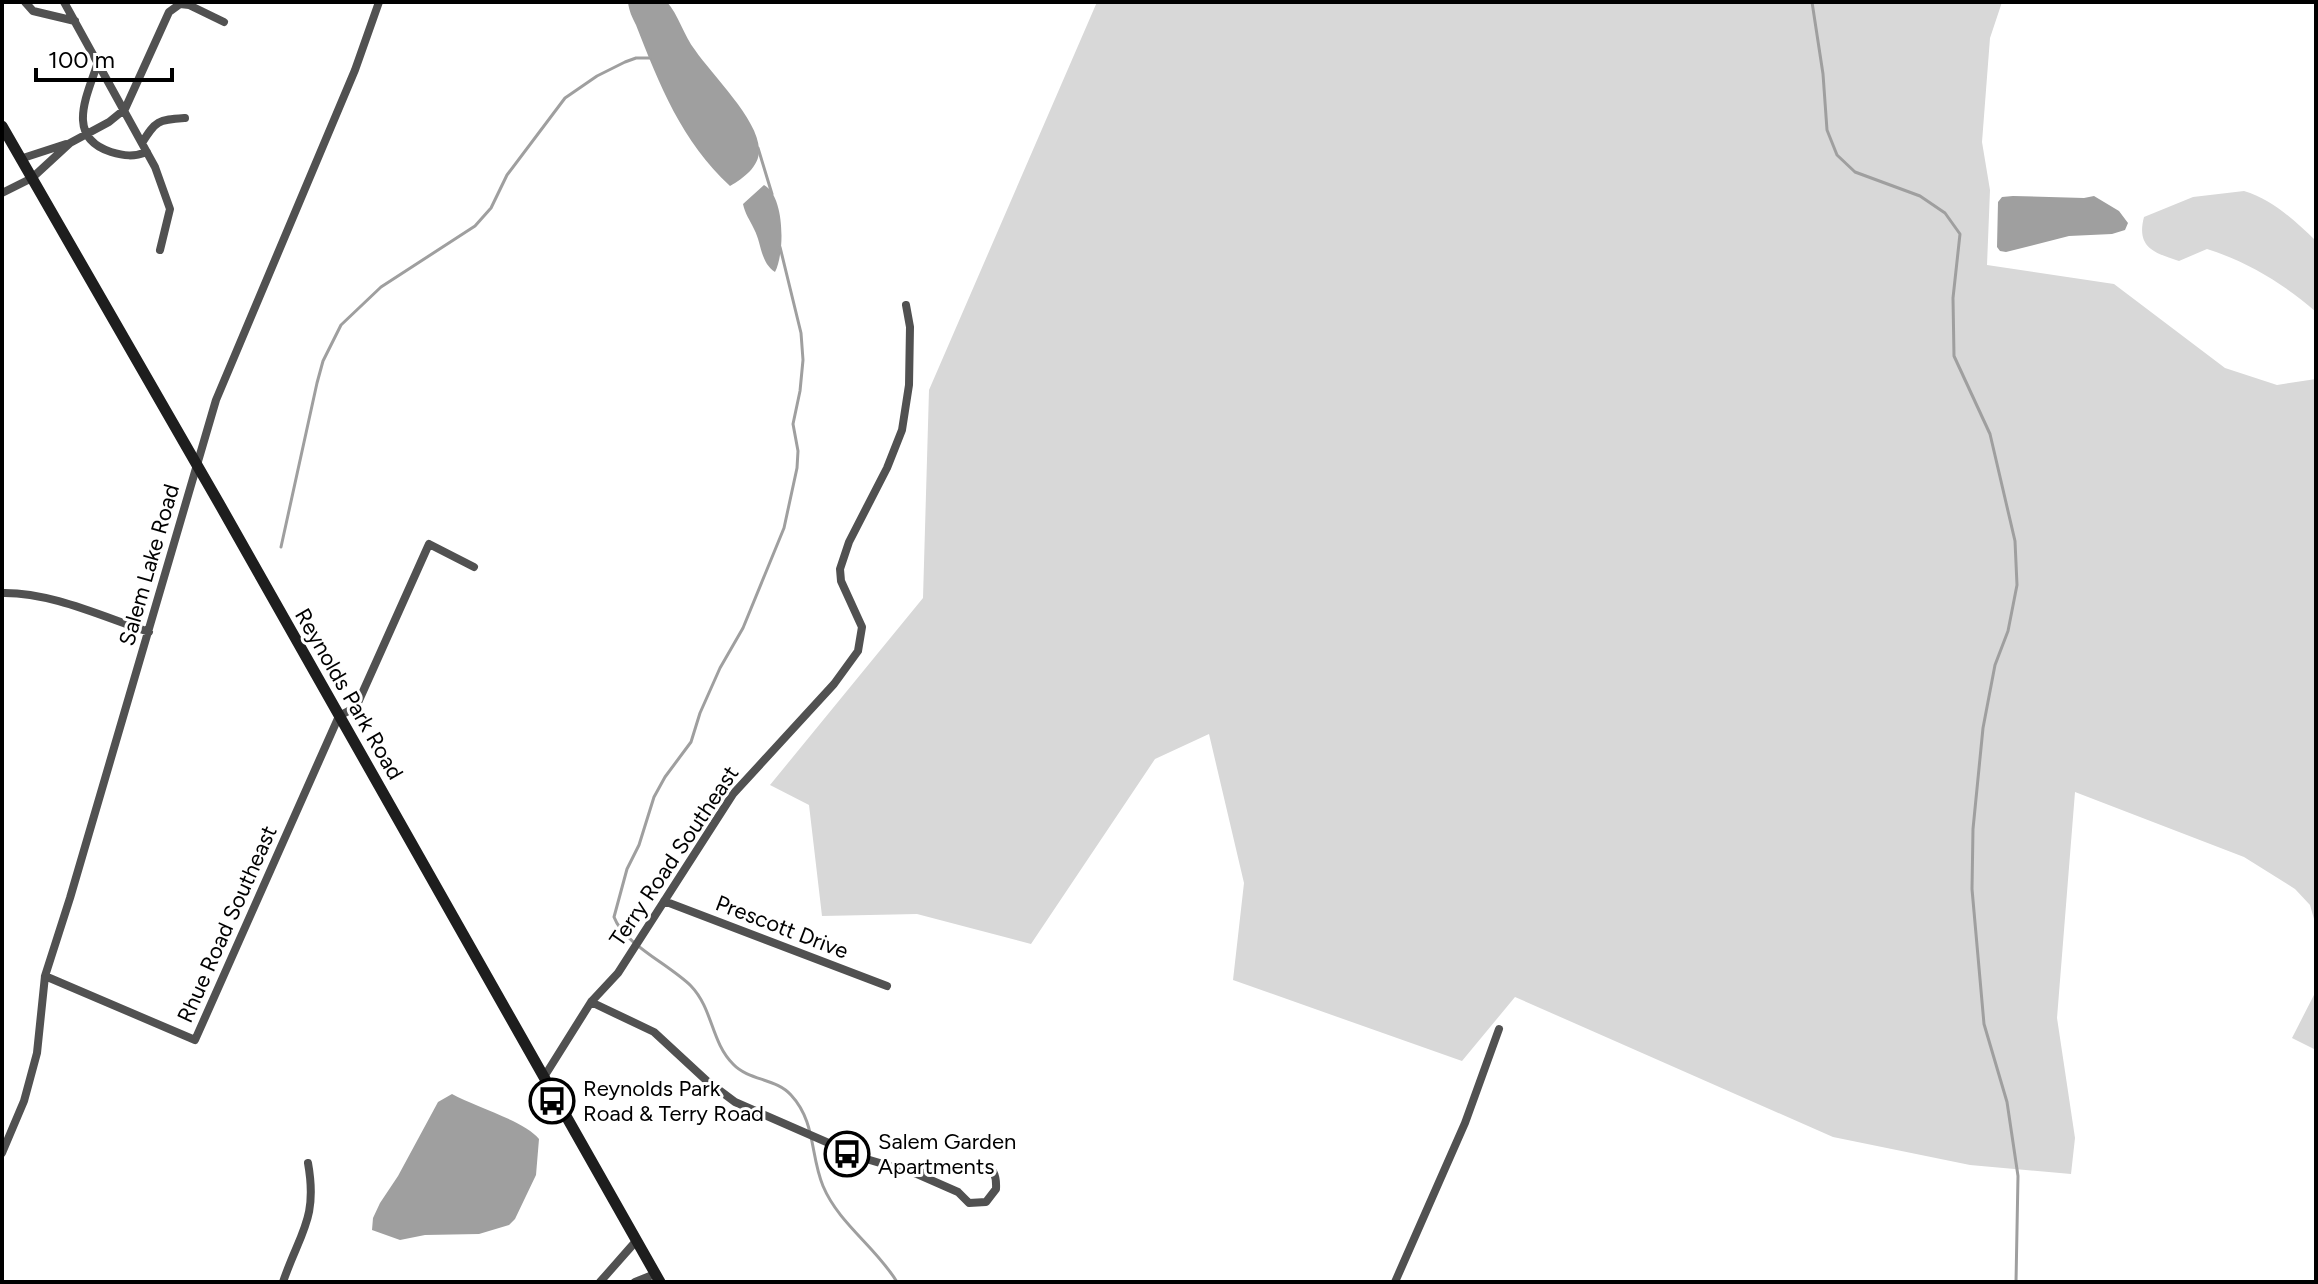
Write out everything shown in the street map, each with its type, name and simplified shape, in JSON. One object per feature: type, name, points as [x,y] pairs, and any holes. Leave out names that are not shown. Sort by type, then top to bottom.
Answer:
[{"type":"main road","name":"Reynolds Park Road","points":[[2,126],[198,465],[658,1278]]},
{"type":"street","points":[[25,2],[33,11],[75,21]]},
{"type":"street","points":[[64,2],[145,148],[170,209],[160,250]]},
{"type":"street","name":"Salem Lake Road","points":[[2,1153],[24,1101],[37,1053],[45,976],[216,400],[355,70],[379,2]]},
{"type":"street","points":[[2,193],[32,178],[70,143],[109,122],[125,109],[169,12],[180,4],[189,5],[224,22]]},
{"type":"street","points":[[98,62],[82,113],[85,133],[99,148],[135,156],[145,148],[156,122],[185,118]]},
{"type":"street","points":[[20,159],[70,143]]},
{"type":"street","name":"Terry Road Southeast","points":[[544,1077],[591,1002],[618,973],[733,794],[834,684],[858,651],[862,627],[841,581],[840,569],[902,430],[909,385],[910,327],[906,305]]},
{"type":"street","points":[[339,716],[356,707],[429,544],[474,567]]},
{"type":"street","points":[[2,593],[60,603],[149,632]]},
{"type":"street","name":"Rhue Road Southeast","points":[[45,976],[195,1040],[339,716]]},
{"type":"street","name":"Prescott Drive","points":[[664,901],[887,986]]},
{"type":"street","points":[[591,1002],[654,1032],[707,1081],[735,1102],[863,1158],[917,1174],[958,1192],[969,1203],[980,1204],[990,1199],[996,1189],[996,1178],[987,1167],[973,1164],[917,1174]]},
{"type":"street","points":[[1395,1282],[1478,1087],[1499,1029]]},
{"type":"street","points":[[283,1282],[310,1219],[313,1190],[308,1163]]},
{"type":"street","points":[[958,1192],[957,1177],[963,1168]]},
{"type":"street","points":[[600,1282],[637,1240]]},
{"type":"street","points":[[635,1282],[658,1278]]},
{"type":"shaded area","points":[[628,2],[667,2],[691,44],[751,124],[759,149],[757,161],[746,175],[730,186],[698,151],[685,131],[654,69]]},
{"type":"shaded area","points":[[1097,2],[2002,2],[1990,38],[1982,142],[1990,190],[1987,265],[2114,284],[2225,368],[2277,385],[2316,379],[2316,926],[2310,905],[2295,889],[2244,857],[2075,792],[2057,1018],[2075,1138],[2071,1174],[1970,1165],[1833,1137],[1515,997],[1462,1061],[1233,980],[1244,883],[1209,734],[1155,759],[1031,944],[917,914],[822,916],[809,805],[770,785],[923,598],[929,390]]},
{"type":"shaded area","points":[[764,185],[776,201],[781,226],[775,272],[764,258],[743,204]]},
{"type":"shaded area","points":[[2244,191],[2274,205],[2316,241],[2316,312],[2291,292],[2237,260],[2207,249],[2179,261],[2162,255],[2145,242],[2144,217],[2193,197]]},
{"type":"shaded area","points":[[2094,196],[2119,211],[2128,223],[2125,230],[2112,234],[2069,236],[2000,251],[1997,247],[1998,202],[2002,197]]},
{"type":"shaded area","points":[[2316,991],[2316,1050],[2292,1038]]},
{"type":"shaded area","points":[[452,1094],[523,1126],[539,1139],[536,1175],[515,1219],[509,1225],[479,1234],[425,1235],[400,1240],[372,1230],[373,1218],[380,1203],[438,1102]]},
{"type":"waterway","points":[[1812,2],[1823,74],[1827,130],[1837,155],[1855,172],[1920,196],[1945,213],[1960,234],[1953,298],[1954,356],[1990,434],[2015,541],[2017,585],[2008,631],[1995,665],[1983,728],[1973,829],[1972,889],[1984,1024],[2007,1102],[2018,1176],[2016,1282]]},
{"type":"waterway","points":[[281,547],[317,383],[323,361],[341,325],[381,287],[475,226],[491,208],[507,175],[565,98],[597,76],[625,62],[650,58]]},
{"type":"waterway","points":[[758,148],[772,194]]},
{"type":"waterway","points":[[780,247],[801,333],[803,360],[793,424],[798,451],[797,468],[784,528],[743,628],[720,668],[700,713],[691,742],[654,797],[639,845],[627,869],[614,917],[619,927],[637,945],[691,986],[704,1005],[720,1046],[733,1064],[747,1074],[785,1089],[799,1105],[809,1127],[819,1174],[830,1200],[897,1282]]},
{"type":"place","name":"Reynolds Park Road & Terry Road","points":[[552,1101]]},
{"type":"place","name":"Salem Garden Apartments","points":[[847,1154]]}]
